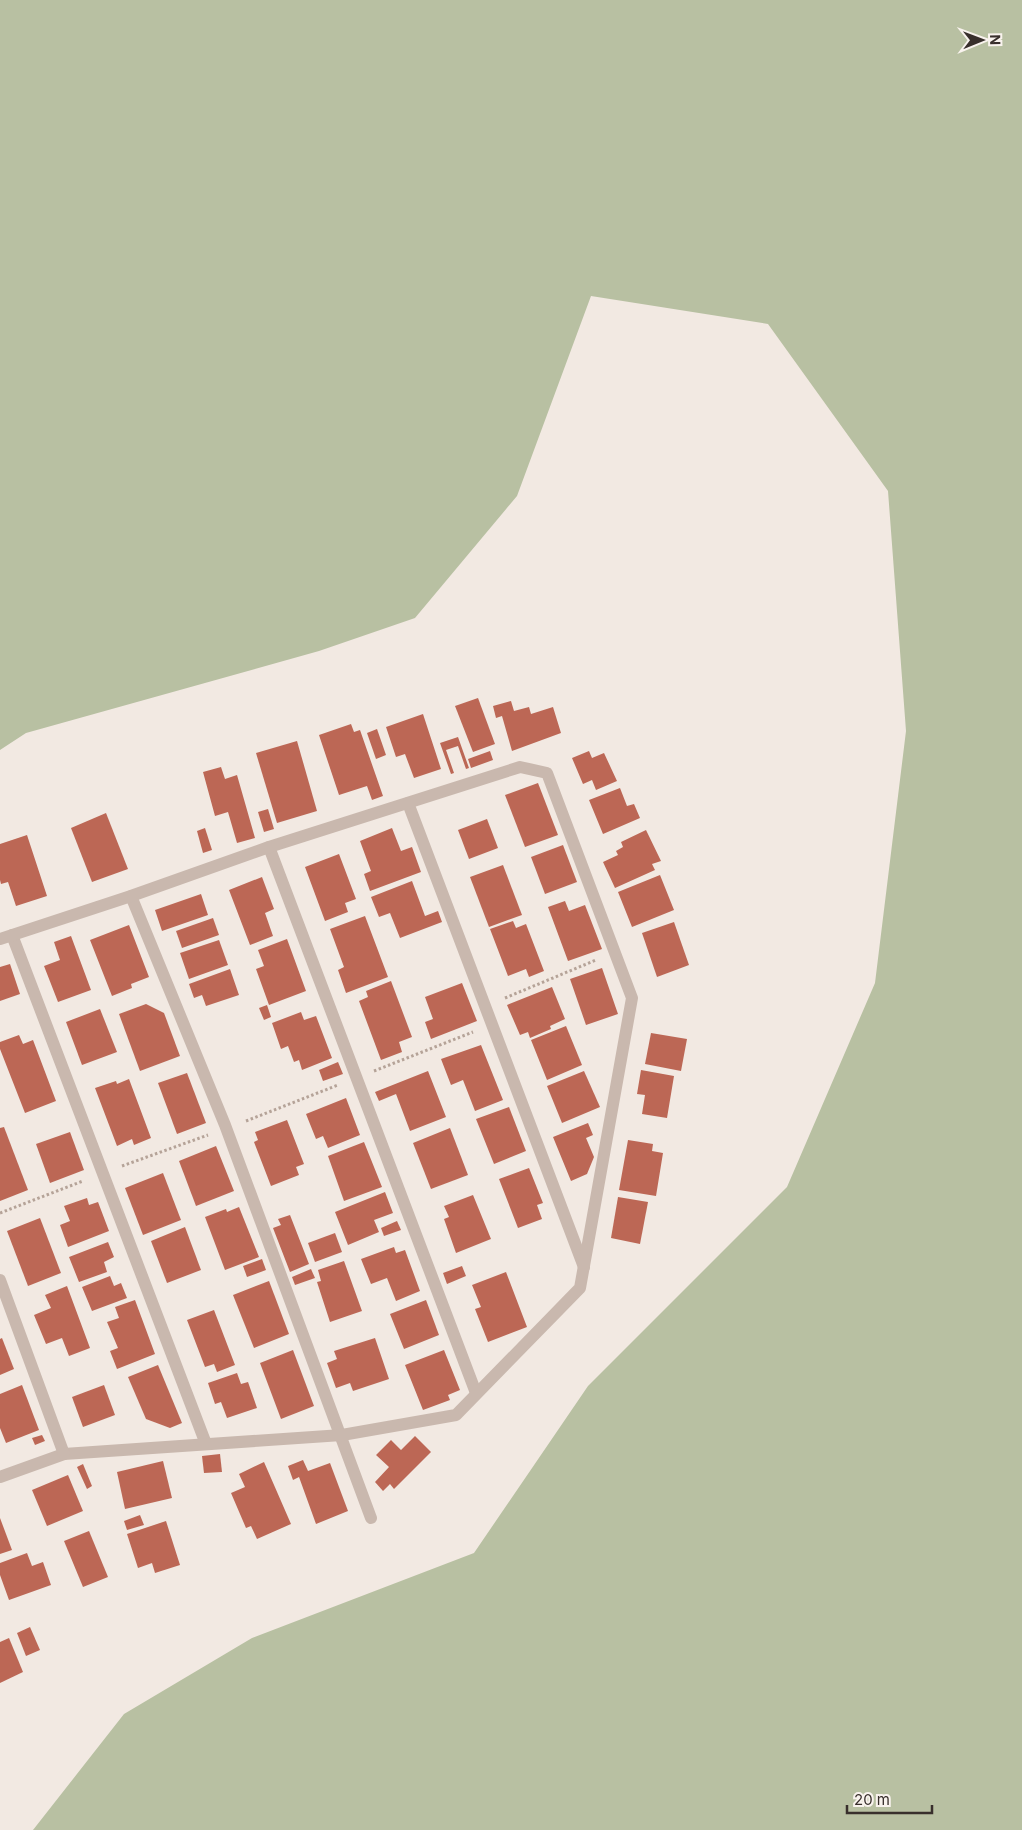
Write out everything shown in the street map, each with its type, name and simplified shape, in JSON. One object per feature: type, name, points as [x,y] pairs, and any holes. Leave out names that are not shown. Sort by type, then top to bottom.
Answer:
[{"type":"street","points":[[0,1477],[64,1454],[342,1435],[456,1415],[580,1288],[632,998],[547,773],[520,767],[269,846],[131,896],[6,937],[104,1172],[206,1444]]},
{"type":"street","points":[[408,803],[584,1266]]},
{"type":"street","points":[[269,846],[476,1393]]},
{"type":"street","points":[[131,896],[226,1129],[342,1435],[371,1518]]},
{"type":"street","points":[[0,1280],[64,1454]]},
{"type":"path","points":[[485,1006],[615,953]]},
{"type":"path","points":[[0,1213],[104,1172],[226,1129],[492,1024]]},
{"type":"green space","points":[[0,0],[1022,0],[1022,1830],[33,1830],[124,1714],[252,1638],[474,1553],[588,1386],[787,1187],[875,983],[906,731],[888,491],[768,324],[591,296],[517,496],[415,618],[319,651],[26,733],[0,750]]},
{"type":"building","points":[[478,698],[495,744],[473,752],[455,706]]},
{"type":"building","points":[[511,701],[514,711],[529,707],[531,714],[553,707],[561,733],[512,751],[502,716],[496,718],[493,706]]},
{"type":"building","points":[[423,714],[441,769],[414,778],[405,754],[396,757],[386,727]]},
{"type":"building","points":[[351,724],[354,732],[360,730],[383,796],[372,800],[367,786],[339,795],[319,735]]},
{"type":"building","points":[[377,729],[386,755],[376,759],[367,733]]},
{"type":"building","points":[[458,737],[469,768],[466,769],[458,746],[446,750],[454,773],[451,774],[440,743]]},
{"type":"building","points":[[297,741],[317,811],[277,823],[256,753]]},
{"type":"building","points":[[490,751],[493,760],[471,768],[468,759]]},
{"type":"building","points":[[589,751],[592,758],[604,753],[617,781],[596,790],[592,780],[583,784],[572,758]]},
{"type":"building","points":[[221,767],[225,779],[237,775],[255,838],[237,843],[228,812],[215,816],[203,772]]},
{"type":"building","points":[[538,783],[558,835],[525,847],[505,795]]},
{"type":"building","points":[[620,788],[627,806],[634,804],[640,818],[603,834],[589,800]]},
{"type":"building","points":[[268,809],[274,829],[264,832],[258,812]]},
{"type":"building","points":[[106,813],[128,869],[92,882],[71,828]]},
{"type":"building","points":[[487,819],[498,848],[469,859],[458,830]]},
{"type":"building","points":[[205,828],[212,850],[203,853],[197,831]]},
{"type":"building","points":[[392,828],[401,851],[412,847],[421,872],[370,891],[364,874],[371,871],[360,841]]},
{"type":"building","points":[[646,830],[661,861],[652,864],[655,870],[615,888],[603,862],[618,855],[616,851],[623,847],[621,842]]},
{"type":"building","points":[[27,835],[47,896],[16,906],[8,882],[1,884],[0,844]]},
{"type":"building","points":[[563,845],[577,882],[545,894],[531,857]]},
{"type":"building","points":[[339,854],[356,899],[345,903],[348,912],[325,921],[305,867]]},
{"type":"building","points":[[503,865],[522,915],[489,927],[470,877]]},
{"type":"building","points":[[660,875],[674,910],[632,927],[618,892]]},
{"type":"building","points":[[262,877],[274,909],[265,913],[273,936],[250,945],[229,890]]},
{"type":"building","points":[[412,881],[425,916],[438,911],[442,922],[400,938],[390,913],[379,917],[371,897]]},
{"type":"building","points":[[201,894],[208,915],[162,931],[155,910]]},
{"type":"building","points":[[565,901],[569,911],[585,905],[602,949],[568,961],[548,907]]},
{"type":"building","points":[[365,916],[388,977],[346,993],[338,970],[344,967],[330,929]]},
{"type":"building","points":[[213,918],[219,935],[182,948],[176,931]]},
{"type":"building","points":[[513,921],[516,928],[526,924],[544,971],[529,977],[526,969],[508,976],[490,929]]},
{"type":"building","points":[[674,922],[689,965],[657,977],[642,933]]},
{"type":"building","points":[[129,925],[149,977],[131,984],[132,988],[112,996],[90,940]]},
{"type":"building","points":[[71,936],[91,990],[58,1002],[44,966],[60,960],[54,942]]},
{"type":"building","points":[[287,939],[306,991],[269,1005],[256,969],[264,966],[258,950]]},
{"type":"building","points":[[219,940],[228,965],[189,979],[180,953]]},
{"type":"building","points":[[10,964],[20,994],[0,1001],[0,967]]},
{"type":"building","points":[[602,968],[618,1014],[586,1025],[570,979]]},
{"type":"building","points":[[230,969],[239,995],[206,1006],[202,995],[194,998],[189,984]]},
{"type":"building","points":[[391,981],[412,1037],[399,1042],[402,1052],[381,1060],[359,1001],[368,997],[366,991]]},
{"type":"building","points":[[462,983],[477,1021],[431,1039],[425,1022],[433,1019],[425,997]]},
{"type":"building","points":[[552,987],[565,1019],[550,1026],[551,1029],[530,1038],[528,1032],[520,1035],[507,1005]]},
{"type":"building","points":[[146,1004],[164,1013],[180,1056],[140,1071],[119,1014]]},
{"type":"building","points":[[267,1005],[271,1017],[264,1020],[259,1008]]},
{"type":"building","points":[[100,1009],[117,1052],[82,1065],[66,1022]]},
{"type":"building","points":[[301,1012],[304,1020],[316,1016],[332,1058],[302,1070],[299,1060],[294,1062],[288,1046],[281,1049],[272,1023]]},
{"type":"building","points":[[566,1026],[582,1065],[547,1080],[531,1040]]},
{"type":"building","points":[[651,1033],[687,1039],[681,1071],[645,1064]]},
{"type":"building","points":[[19,1035],[23,1044],[33,1040],[56,1101],[25,1113],[0,1049],[0,1042]]},
{"type":"building","points":[[481,1045],[503,1100],[475,1111],[463,1080],[451,1085],[441,1059]]},
{"type":"building","points":[[338,1062],[343,1074],[323,1081],[319,1070]]},
{"type":"building","points":[[641,1070],[674,1076],[667,1118],[642,1114],[645,1095],[637,1094]]},
{"type":"building","points":[[428,1071],[446,1117],[410,1131],[396,1094],[379,1101],[375,1092]]},
{"type":"building","points":[[584,1071],[600,1107],[562,1123],[547,1086]]},
{"type":"building","points":[[187,1073],[206,1123],[177,1134],[158,1083]]},
{"type":"building","points":[[129,1079],[151,1138],[134,1145],[132,1139],[117,1146],[95,1088],[116,1081],[117,1084]]},
{"type":"building","points":[[346,1098],[360,1135],[328,1148],[323,1136],[316,1139],[306,1114]]},
{"type":"building","points":[[509,1107],[526,1151],[494,1164],[476,1119]]},
{"type":"building","points":[[287,1120],[304,1164],[296,1167],[299,1175],[271,1186],[254,1142],[258,1140],[255,1132]]},
{"type":"building","points":[[588,1123],[593,1135],[586,1138],[594,1157],[587,1174],[571,1181],[553,1137]]},
{"type":"building","points":[[4,1127],[28,1190],[0,1201],[0,1128]]},
{"type":"building","points":[[450,1128],[468,1175],[431,1189],[413,1143]]},
{"type":"building","points":[[70,1132],[84,1170],[50,1183],[36,1144]]},
{"type":"building","points":[[628,1140],[653,1144],[652,1151],[663,1153],[656,1196],[619,1190]]},
{"type":"building","points":[[364,1142],[382,1187],[344,1201],[328,1156]]},
{"type":"building","points":[[216,1146],[234,1191],[196,1206],[179,1161]]},
{"type":"building","points":[[529,1168],[543,1203],[537,1205],[542,1219],[518,1228],[499,1179]]},
{"type":"building","points":[[163,1173],[181,1220],[143,1235],[125,1188]]},
{"type":"building","points":[[385,1192],[393,1213],[374,1220],[379,1232],[348,1245],[335,1212]]},
{"type":"building","points":[[473,1195],[491,1239],[456,1253],[444,1219],[449,1217],[444,1206]]},
{"type":"building","points":[[618,1197],[648,1202],[640,1244],[611,1238]]},
{"type":"building","points":[[87,1198],[89,1205],[98,1202],[109,1231],[68,1247],[60,1225],[70,1221],[64,1206]]},
{"type":"building","points":[[239,1207],[259,1257],[225,1270],[205,1217],[226,1209],[227,1212]]},
{"type":"building","points":[[290,1215],[309,1264],[290,1272],[273,1228],[281,1225],[278,1219]]},
{"type":"building","points":[[40,1218],[61,1273],[28,1286],[7,1231]]},
{"type":"building","points":[[397,1221],[401,1230],[384,1236],[381,1228]]},
{"type":"building","points":[[185,1227],[201,1270],[167,1283],[151,1241]]},
{"type":"building","points":[[335,1233],[342,1252],[315,1262],[308,1243]]},
{"type":"building","points":[[108,1242],[114,1257],[104,1262],[107,1272],[79,1282],[69,1257]]},
{"type":"building","points":[[394,1247],[396,1253],[405,1250],[420,1291],[396,1301],[387,1278],[371,1284],[361,1259]]},
{"type":"building","points":[[262,1259],[266,1270],[247,1277],[243,1266]]},
{"type":"building","points":[[344,1261],[362,1311],[330,1322],[317,1282],[321,1281],[318,1270]]},
{"type":"building","points":[[462,1266],[466,1276],[447,1284],[443,1273]]},
{"type":"building","points":[[311,1269],[315,1278],[295,1285],[292,1277]]},
{"type":"building","points":[[506,1272],[527,1327],[488,1342],[475,1309],[481,1307],[472,1285]]},
{"type":"building","points":[[110,1276],[114,1286],[121,1283],[127,1298],[92,1311],[82,1287]]},
{"type":"building","points":[[269,1281],[289,1334],[254,1348],[233,1295]]},
{"type":"building","points":[[67,1286],[90,1348],[69,1356],[62,1338],[46,1344],[34,1315],[51,1308],[45,1295]]},
{"type":"building","points":[[135,1300],[155,1354],[117,1369],[110,1351],[118,1348],[107,1322],[119,1318],[115,1307]]},
{"type":"building","points":[[426,1300],[439,1335],[404,1349],[390,1314]]},
{"type":"building","points":[[214,1310],[235,1365],[217,1372],[214,1364],[205,1367],[187,1320]]},
{"type":"building","points":[[2,1338],[14,1369],[0,1375],[0,1339]]},
{"type":"building","points":[[375,1338],[389,1379],[353,1391],[350,1383],[336,1388],[327,1363],[337,1359],[334,1351]]},
{"type":"building","points":[[293,1350],[314,1406],[281,1419],[260,1363]]},
{"type":"building","points":[[444,1350],[460,1390],[448,1395],[450,1400],[423,1410],[405,1365]]},
{"type":"building","points":[[158,1365],[182,1423],[170,1428],[146,1419],[128,1377]]},
{"type":"building","points":[[237,1373],[241,1384],[248,1382],[257,1408],[227,1418],[221,1402],[215,1404],[208,1383]]},
{"type":"building","points":[[22,1385],[39,1430],[6,1443],[0,1428],[0,1394]]},
{"type":"building","points":[[104,1385],[115,1415],[83,1427],[72,1397]]},
{"type":"building","points":[[42,1435],[45,1441],[35,1445],[32,1438]]},
{"type":"building","points":[[415,1436],[431,1452],[394,1489],[390,1484],[383,1491],[375,1482],[389,1467],[376,1455],[391,1440],[401,1450]]},
{"type":"building","points":[[220,1454],[222,1472],[204,1473],[202,1456]]},
{"type":"building","points":[[303,1460],[308,1471],[330,1463],[348,1511],[316,1524],[299,1477],[293,1480],[288,1466]]},
{"type":"building","points":[[163,1461],[172,1498],[125,1509],[117,1472]]},
{"type":"building","points":[[264,1462],[291,1524],[257,1539],[251,1526],[246,1528],[231,1493],[245,1487],[239,1474]]},
{"type":"building","points":[[83,1464],[92,1486],[87,1489],[77,1467]]},
{"type":"building","points":[[68,1475],[83,1511],[47,1526],[32,1490]]},
{"type":"building","points":[[140,1515],[144,1525],[127,1530],[124,1521]]},
{"type":"building","points":[[0,1518],[12,1550],[0,1554]]},
{"type":"building","points":[[166,1521],[180,1565],[155,1573],[152,1563],[138,1568],[127,1534]]},
{"type":"building","points":[[89,1531],[108,1577],[83,1587],[64,1541]]},
{"type":"building","points":[[27,1553],[32,1566],[43,1562],[51,1585],[9,1600],[0,1575],[0,1563]]},
{"type":"building","points":[[30,1627],[40,1650],[26,1656],[17,1633]]},
{"type":"building","points":[[9,1638],[23,1672],[0,1683],[0,1642]]}]
